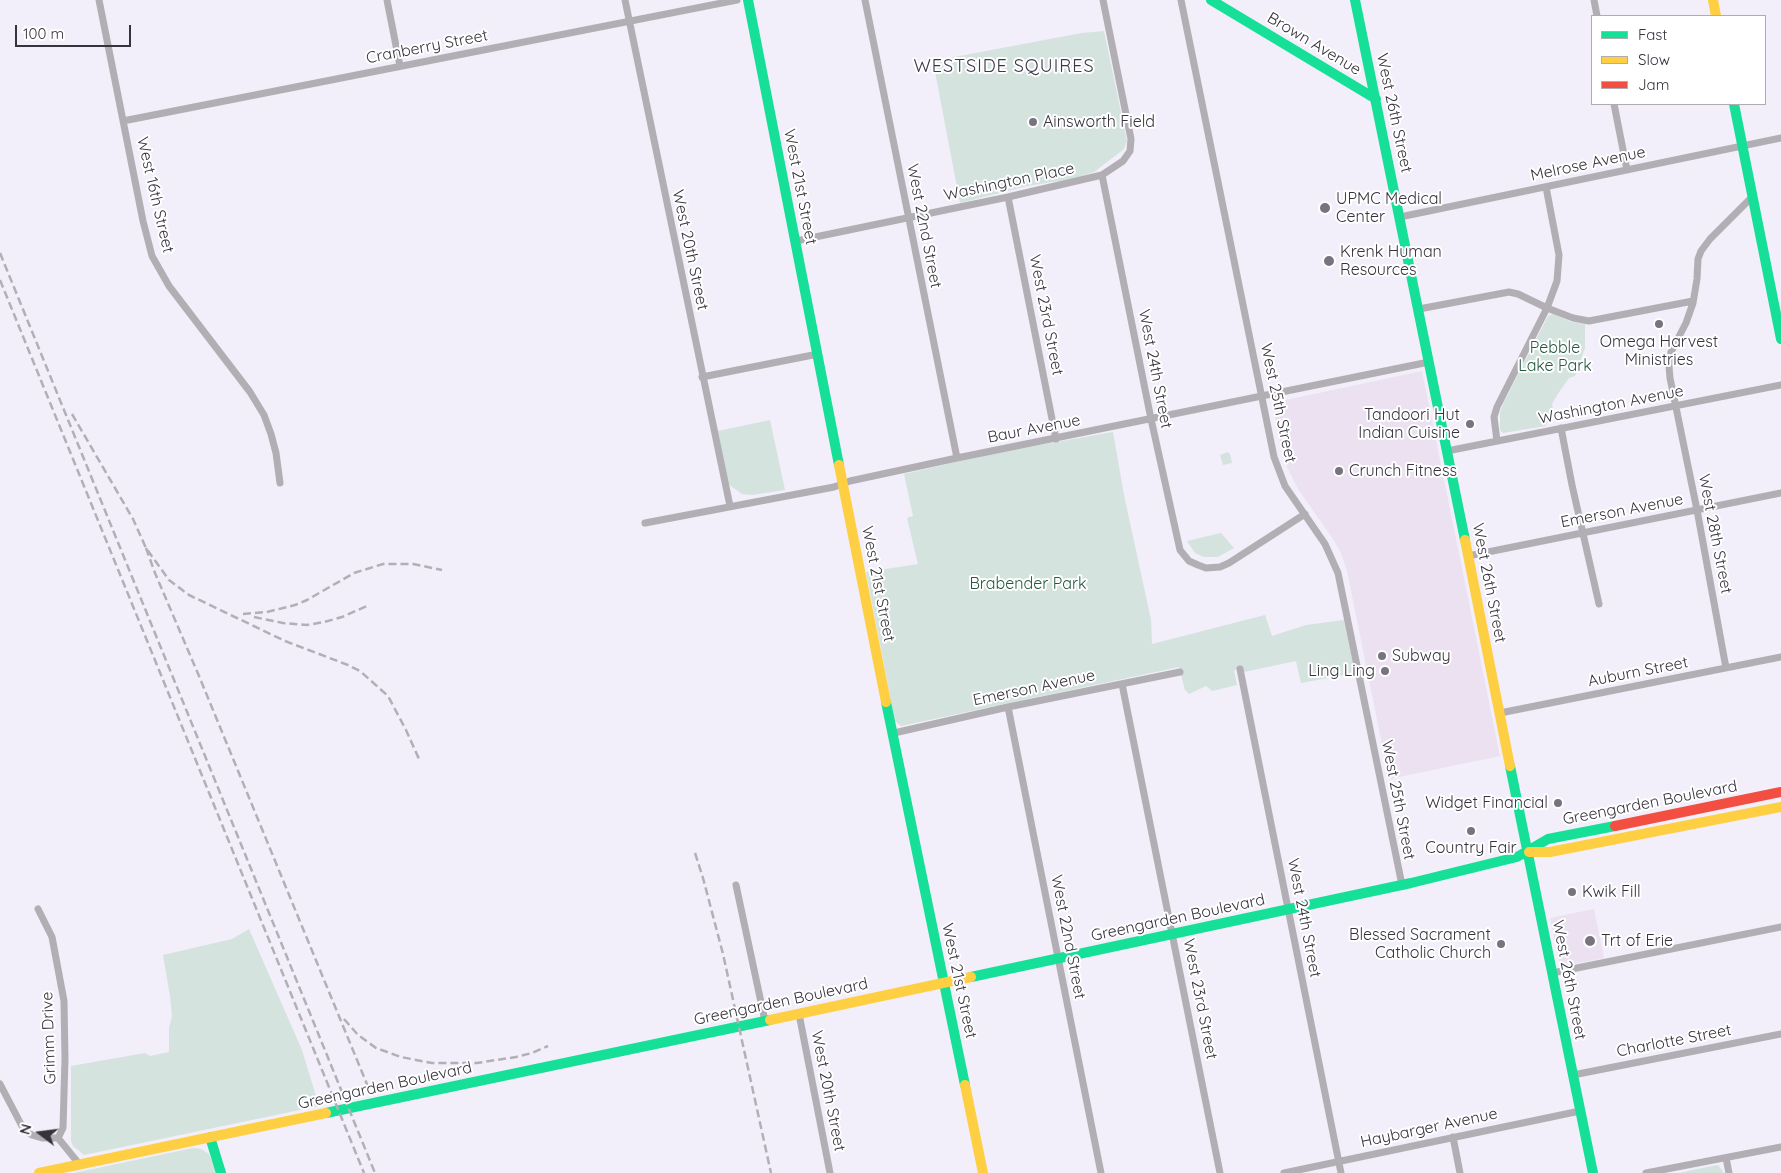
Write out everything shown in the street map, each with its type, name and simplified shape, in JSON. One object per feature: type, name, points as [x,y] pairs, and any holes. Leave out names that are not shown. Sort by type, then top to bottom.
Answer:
[{"type":"street","name":"West 16th Street","points":[[100,0],[152,256],[169,286],[250,392],[264,415],[276,453],[280,482]]},
{"type":"street","points":[[387,0],[400,66]]},
{"type":"street","name":"West 20th Street","points":[[624,0],[730,506]]},
{"type":"street","name":"Cranberry Street","points":[[123,120],[737,0]]},
{"type":"street","name":"West 21st Street","points":[[748,0],[843,484],[983,1173]]},
{"type":"street","name":"West 22nd Street","points":[[865,0],[956,458]]},
{"type":"street","name":"Washington Place","points":[[796,241],[1008,197],[1102,175],[1123,161],[1130,151],[1131,139],[1103,0]]},
{"type":"street","name":"West 25th Street","points":[[1181,0],[1261,397],[1277,467],[1285,486],[1328,548],[1338,573],[1402,885]]},
{"type":"street","name":"Brown Avenue","points":[[1211,0],[1376,99]]},
{"type":"street","name":"West 26th Street","points":[[1355,0],[1592,1173]]},
{"type":"street","points":[[1594,0],[1597,15]]},
{"type":"street","points":[[1713,0],[1716,15]]},
{"type":"street","points":[[1614,105],[1627,170]]},
{"type":"street","points":[[1734,105],[1781,338]]},
{"type":"street","name":"Melrose Avenue","points":[[1400,217],[1781,138]]},
{"type":"street","name":"West 24th Street","points":[[1102,175],[1151,419],[1178,544],[1183,553],[1193,563],[1201,567],[1220,567],[1304,514]]},
{"type":"street","points":[[1497,441],[1494,422],[1497,407],[1547,308],[1555,288],[1559,264],[1558,247],[1546,187]]},
{"type":"street","name":"West 23rd Street","points":[[1008,197],[1056,439]]},
{"type":"street","name":"West 28th Street","points":[[1726,668],[1670,378],[1670,358],[1686,323],[1693,301],[1698,259],[1701,251],[1710,239],[1752,197]]},
{"type":"street","points":[[1418,309],[1509,292],[1518,294],[1573,318],[1588,320],[1693,301]]},
{"type":"street","points":[[702,377],[818,354]]},
{"type":"street","name":"Baur Avenue","points":[[645,523],[843,484],[956,458],[1429,362]]},
{"type":"street","name":"Washington Avenue","points":[[1447,451],[1781,384]]},
{"type":"street","points":[[1561,428],[1599,604]]},
{"type":"street","name":"Emerson Avenue","points":[[1468,556],[1781,493]]},
{"type":"street","name":"Auburn Street","points":[[1500,713],[1781,657]]},
{"type":"street","name":"West 24th Street","points":[[1240,669],[1341,1173]]},
{"type":"street","name":"Emerson Avenue","points":[[894,733],[1008,707],[1180,672]]},
{"type":"street","name":"West 23rd Street","points":[[1122,684],[1220,1173]]},
{"type":"street","name":"West 22nd Street","points":[[1008,707],[1101,1173]]},
{"type":"street","name":"Greengarden Boulevard","points":[[39,1173],[1288,910],[1517,857],[1548,839],[1781,792]]},
{"type":"street","name":"Greengarden Boulevard","points":[[1528,852],[1550,852],[1781,807]]},
{"type":"street","points":[[736,885],[765,1021]]},
{"type":"street","name":"Grimm Drive","points":[[38,909],[52,937],[64,1001],[63,1128],[58,1138]]},
{"type":"street","points":[[1552,973],[1781,928]]},
{"type":"street","name":"West 20th Street","points":[[799,1014],[830,1173]]},
{"type":"street","name":"Charlotte Street","points":[[1573,1075],[1781,1034]]},
{"type":"street","points":[[0,1084],[24,1130],[42,1138],[58,1138],[80,1164]]},
{"type":"street","name":"Haybarger Avenue","points":[[1284,1173],[1580,1111]]},
{"type":"street","points":[[1453,1137],[1460,1173]]},
{"type":"street","points":[[210,1138],[221,1173]]},
{"type":"street","points":[[1646,1173],[1781,1148]]},
{"type":"street","points":[[1726,1158],[1729,1173]]},
{"type":"shaded area","points":[[1422,371],[1500,756],[1389,779],[1347,571],[1341,553],[1333,539],[1298,489],[1287,467],[1272,403]]},
{"type":"shaded area","points":[[1594,909],[1604,958],[1564,966],[1560,965],[1550,918]]},
{"type":"green space","name":"Ainsworth Field","points":[[1104,31],[1127,141],[1124,149],[1094,172],[1072,179],[1027,186],[960,203],[933,61],[1082,33]]},
{"type":"green space","name":"Pebble Lake Park","points":[[1553,314],[1571,322],[1585,324],[1585,348],[1575,376],[1569,378],[1557,395],[1545,426],[1503,433],[1500,430],[1500,412],[1504,402],[1548,316]]},
{"type":"green space","points":[[770,420],[785,490],[752,495],[742,494],[728,484],[718,431]]},
{"type":"green space","name":"Brabender Park","points":[[1113,432],[1124,495],[1151,620],[1152,644],[1265,615],[1272,636],[1306,625],[1344,620],[1355,673],[1301,683],[1296,661],[1244,672],[1240,669],[1234,670],[1237,685],[1212,691],[1206,686],[1189,694],[1185,690],[1179,667],[901,726],[895,721],[866,572],[918,564],[907,518],[913,516],[904,474],[999,452]]},
{"type":"green space","points":[[1228,452],[1232,463],[1223,465],[1220,455]]},
{"type":"green space","points":[[1221,533],[1234,548],[1218,557],[1204,557],[1195,553],[1187,541]]},
{"type":"green space","points":[[249,929],[302,1050],[319,1106],[84,1155],[73,1146],[71,1141],[71,1066],[145,1053],[150,1056],[169,1052],[169,1028],[172,1016],[163,955],[232,939]]},
{"type":"green space","points":[[193,1148],[201,1149],[209,1154],[217,1173],[74,1173]]},
{"type":"green space","points":[[1718,1165],[1724,1173],[1680,1173],[1697,1169]]},
{"type":"railway","points":[[0,253],[375,1173]]},
{"type":"railway","points":[[0,280],[364,1173]]},
{"type":"railway","points":[[72,414],[133,519],[146,548],[169,580],[189,595],[285,641],[360,671],[388,696],[419,759]]},
{"type":"railway","points":[[146,548],[371,1094]]},
{"type":"railway","points":[[243,614],[267,612],[295,605],[354,573],[383,564],[413,564],[442,570]]},
{"type":"railway","points":[[254,617],[283,623],[307,625],[342,617],[367,606]]},
{"type":"railway","points":[[695,853],[723,954],[771,1173]]},
{"type":"railway","points":[[344,1019],[358,1035],[376,1048],[401,1057],[432,1063],[477,1063],[516,1057],[548,1046]]},
{"type":"traffic: fast","points":[[748,0],[839,465]]},
{"type":"traffic: fast","points":[[1211,0],[1376,99]]},
{"type":"traffic: fast","points":[[1355,0],[1465,540]]},
{"type":"traffic: fast","points":[[1734,105],[1781,339]]},
{"type":"traffic: fast","points":[[886,702],[965,1085]]},
{"type":"traffic: fast","points":[[1510,766],[1593,1173]]},
{"type":"traffic: fast","points":[[971,977],[1411,883],[1517,857],[1548,839],[1615,826]]},
{"type":"traffic: fast","points":[[326,1113],[770,1020]]},
{"type":"traffic: fast","points":[[210,1137],[221,1173]]},
{"type":"traffic: slow","points":[[1713,0],[1716,15]]},
{"type":"traffic: slow","points":[[839,465],[886,702]]},
{"type":"traffic: slow","points":[[1465,540],[1510,766]]},
{"type":"traffic: slow","points":[[1529,852],[1550,852],[1781,807]]},
{"type":"traffic: slow","points":[[770,1020],[971,977]]},
{"type":"traffic: slow","points":[[965,1085],[983,1173]]},
{"type":"traffic: slow","points":[[39,1173],[326,1113]]},
{"type":"traffic: jam","points":[[1615,826],[1781,792]]},
{"type":"place","name":"Ainsworth Field","points":[[1033,122]]},
{"type":"place","name":"UPMC Medical Center","points":[[1325,208]]},
{"type":"place","name":"Krenk Human Resources","points":[[1329,261]]},
{"type":"place","name":"Omega Harvest Ministries","points":[[1659,324]]},
{"type":"place","name":"Tandoori Hut Indian Cuisine","points":[[1470,424]]},
{"type":"place","name":"Crunch Fitness","points":[[1339,471]]},
{"type":"place","name":"Subway","points":[[1382,656]]},
{"type":"place","name":"Ling Ling","points":[[1385,671]]},
{"type":"place","name":"Widget Financial","points":[[1558,803]]},
{"type":"place","name":"Country Fair","points":[[1471,831]]},
{"type":"place","name":"Kwik Fill","points":[[1572,892]]},
{"type":"place","name":"Trt of Erie","points":[[1590,941]]},
{"type":"place","name":"Blessed Sacrament Catholic Church","points":[[1501,944]]},
{"type":"district","name":"WESTSIDE SQUIRES","points":[[1004,67]]}]
